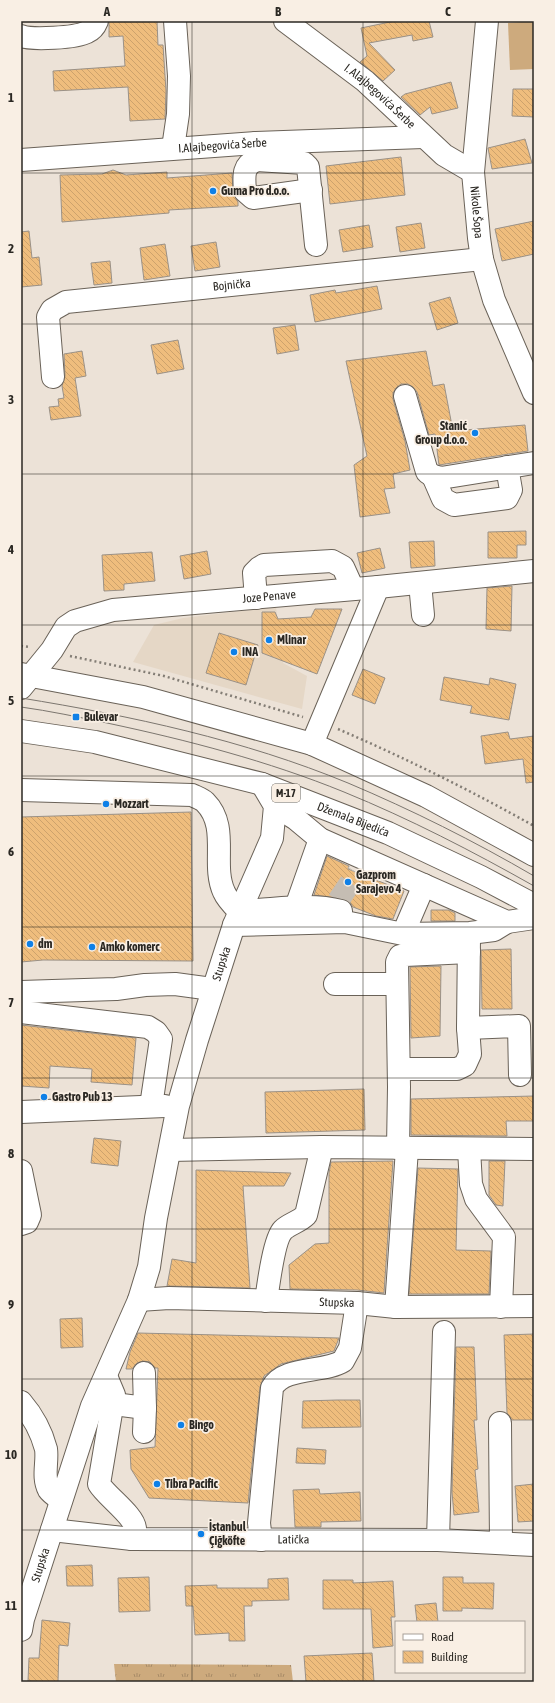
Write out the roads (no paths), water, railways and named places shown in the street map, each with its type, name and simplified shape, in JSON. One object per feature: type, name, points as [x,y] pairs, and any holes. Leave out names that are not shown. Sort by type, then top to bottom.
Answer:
[{"type":"street","points":[[21,36],[30,39],[75,36],[87,32],[98,21]]},
{"type":"street","points":[[173,148],[178,114],[179,83],[176,21]]},
{"type":"street","name":"I. Alajbegovića Šerbe","points":[[285,21],[307,30],[365,81],[423,137],[444,155],[474,172]]},
{"type":"street","name":"Nikole Šopa","points":[[487,21],[474,172],[482,259],[494,300],[534,393]]},
{"type":"street","name":"I.Alajbegovića Šerbe","points":[[21,160],[173,148],[256,151],[423,137]]},
{"type":"street","points":[[311,190],[253,198],[245,191],[244,173],[246,166],[251,162],[256,151],[306,164],[308,167],[311,190],[316,245]]},
{"type":"street","name":"Bojnička","points":[[53,377],[48,317],[52,310],[66,302],[482,259]]},
{"type":"street","points":[[405,396],[427,472],[433,476],[441,478],[534,463]]},
{"type":"street","points":[[433,476],[444,499],[454,505],[507,498],[511,490],[507,468]]},
{"type":"street","points":[[256,598],[254,573],[258,568],[264,565],[332,561],[343,567],[353,590]]},
{"type":"street","name":"Joze Penave","points":[[25,679],[66,627],[75,621],[113,610],[353,590],[534,571]]},
{"type":"street","points":[[420,583],[423,615]]},
{"type":"street","points":[[312,744],[378,587]]},
{"type":"street","points":[[25,679],[143,697],[312,744],[426,796],[534,855]]},
{"type":"street","name":"Džemala Bijedića","points":[[21,731],[95,742],[262,784],[401,839],[474,873],[534,905]]},
{"type":"street","points":[[262,784],[275,806],[296,819],[320,839],[362,866],[424,885],[507,922]]},
{"type":"street","points":[[21,790],[192,795],[205,802],[214,816],[220,834],[220,877],[223,891],[236,918]]},
{"type":"street","name":"Stupska","points":[[21,1630],[23,1619],[92,1406],[139,1300],[149,1267],[156,1218],[178,1106],[212,989],[236,918],[272,838],[275,806]]},
{"type":"street","points":[[296,906],[320,839]]},
{"type":"street","points":[[403,934],[424,885]]},
{"type":"street","points":[[236,918],[296,906],[335,905],[342,912],[372,928]]},
{"type":"street","points":[[236,918],[345,922],[403,934],[469,943]]},
{"type":"street","points":[[396,1307],[402,1148],[396,962],[400,956],[469,943],[507,922],[534,918]]},
{"type":"street","points":[[399,1069],[456,1069],[465,1065],[470,1054],[468,1028],[469,943]]},
{"type":"street","points":[[21,992],[116,989],[145,985],[175,984],[212,989]]},
{"type":"street","points":[[335,984],[397,984]]},
{"type":"street","points":[[21,1012],[148,1027],[156,1032],[161,1039],[151,1106]]},
{"type":"street","points":[[468,1028],[520,1026],[520,1075]]},
{"type":"street","points":[[21,1112],[178,1106]]},
{"type":"street","points":[[266,1301],[277,1241],[282,1230],[301,1221],[306,1215],[322,1147]]},
{"type":"street","points":[[170,1150],[322,1147],[534,1149]]},
{"type":"street","points":[[469,1149],[471,1184],[476,1199],[504,1237],[501,1307]]},
{"type":"street","points":[[21,1171],[30,1215],[27,1222],[21,1224]]},
{"type":"street","name":"Stupska","points":[[139,1300],[169,1298],[357,1303],[396,1307],[534,1306]]},
{"type":"street","points":[[261,1540],[259,1523],[272,1388],[274,1383],[281,1378],[300,1372],[329,1367],[343,1361],[350,1348],[357,1303]]},
{"type":"street","points":[[438,1540],[444,1332]]},
{"type":"street","points":[[144,1373],[144,1432]]},
{"type":"street","points":[[106,1376],[114,1395],[114,1404],[99,1484],[103,1491],[117,1503],[133,1523],[135,1528],[132,1538]]},
{"type":"street","points":[[21,1402],[32,1414],[40,1431],[46,1451],[46,1477],[49,1490],[61,1500]]},
{"type":"street","points":[[114,1404],[145,1408]]},
{"type":"street","points":[[500,1423],[501,1543]]},
{"type":"street","name":"Latička","points":[[52,1530],[132,1538],[438,1540],[534,1544]]},
{"type":"tunnel","points":[[338,901],[357,873]]},
{"type":"tram line","points":[[21,698],[146,721],[269,754],[372,793],[466,838],[534,876]]},
{"type":"tram line","points":[[21,707],[75,716],[227,752],[315,781],[417,824],[534,886]]},
{"type":"place","name":"Guma Pro d.o.o.","points":[[213,191]]},
{"type":"place","name":"Stanić Group d.o.o.","points":[[475,433]]},
{"type":"place","name":"Mlinar","points":[[269,640]]},
{"type":"place","name":"INA","points":[[234,652]]},
{"type":"place","name":"Bulevar","points":[[76,717]]},
{"type":"place","name":"Mozzart","points":[[106,804]]},
{"type":"place","name":"Gazprom Sarajevo 4","points":[[348,882]]},
{"type":"place","name":"dm","points":[[30,944]]},
{"type":"place","name":"Amko komerc","points":[[92,947]]},
{"type":"place","name":"Gastro Pub 13","points":[[44,1097]]},
{"type":"place","name":"Bingo","points":[[181,1425]]},
{"type":"place","name":"Tibra Pacific","points":[[157,1484]]},
{"type":"place","name":"İstanbul Çiğköfte","points":[[201,1534]]}]
